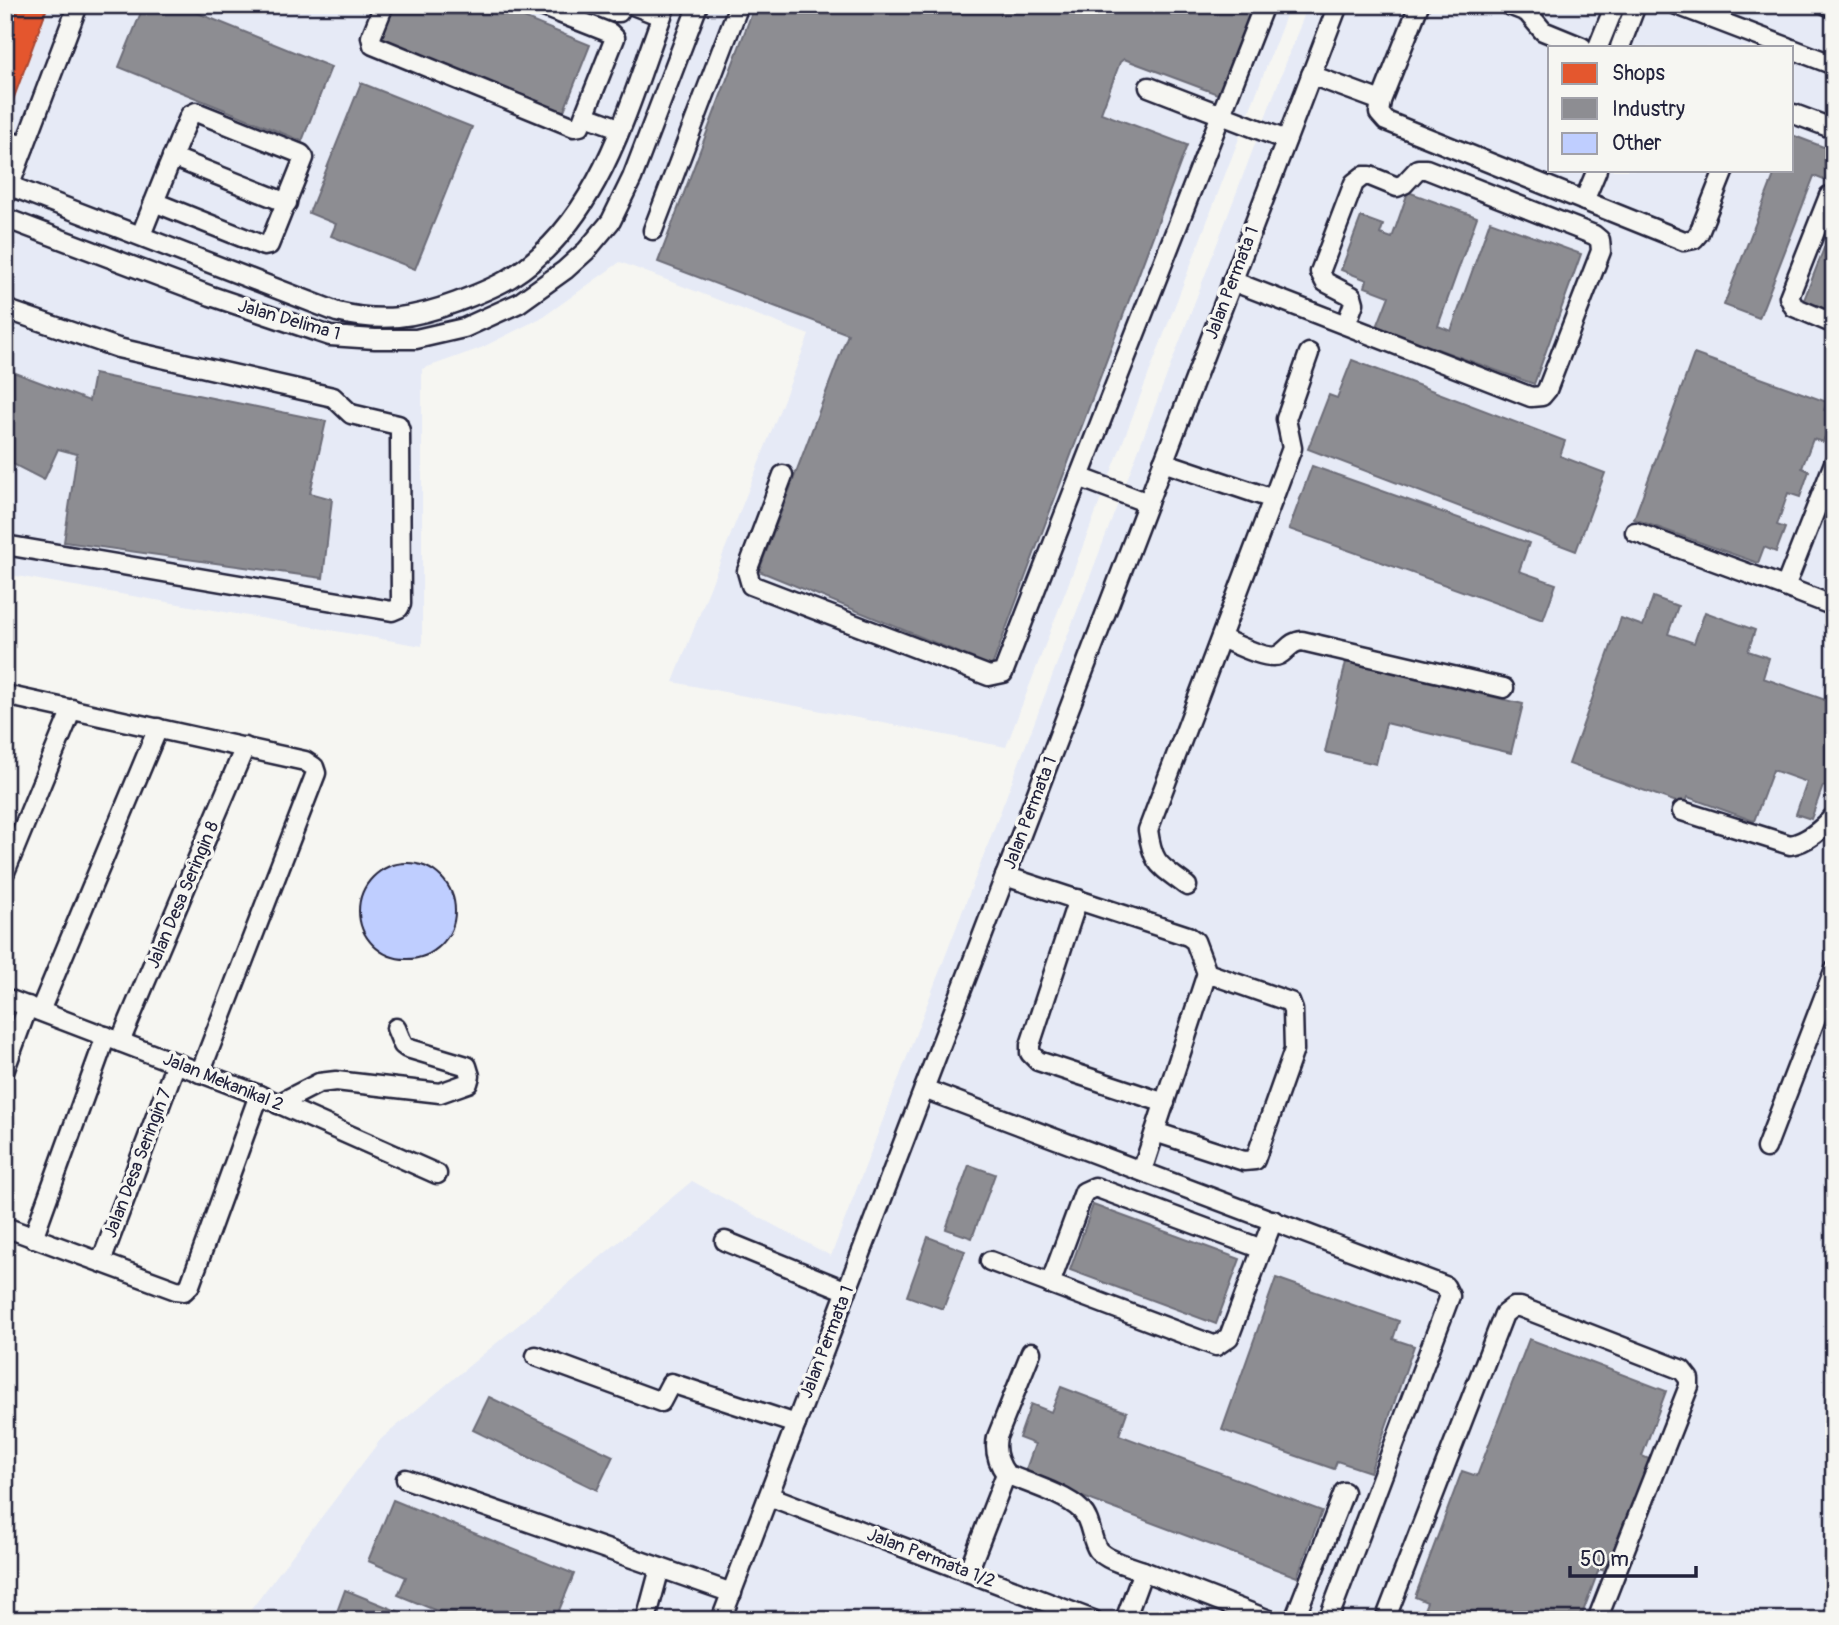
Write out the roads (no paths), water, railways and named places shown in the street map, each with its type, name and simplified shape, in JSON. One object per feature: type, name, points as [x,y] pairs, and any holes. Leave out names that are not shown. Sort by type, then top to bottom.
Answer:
[{"type":"street","points":[[7,188],[78,5]]},
{"type":"street","points":[[384,5],[371,37],[373,45],[574,127],[580,126],[615,38],[610,33],[539,5]]},
{"type":"street","points":[[595,5],[620,12],[623,5]]},
{"type":"street","points":[[633,5],[663,11]]},
{"type":"street","name":"Jalan Delima 1","points":[[5,218],[211,296],[330,335],[416,339],[464,328],[519,303],[572,264],[611,221],[632,178],[698,5]]},
{"type":"street","points":[[653,230],[739,5]]},
{"type":"street","points":[[783,475],[747,571],[751,585],[989,676],[1003,673],[1264,5]]},
{"type":"street","name":"Jalan Permata 1","points":[[722,1620],[1338,5]]},
{"type":"street","points":[[1419,5],[1381,101],[1379,113],[1386,121],[1684,241],[1695,239],[1699,233],[1723,172]]},
{"type":"street","points":[[1509,5],[1527,12],[1543,31],[1580,46]]},
{"type":"street","points":[[1598,46],[1615,5]]},
{"type":"street","points":[[1620,46],[1636,5]]},
{"type":"street","points":[[1677,5],[1781,46]]},
{"type":"street","points":[[1827,5],[1834,8]]},
{"type":"street","name":"Jalan Delima 1","points":[[7,188],[141,235],[337,312],[365,318],[400,317],[437,309],[473,296],[510,278],[542,253],[580,210],[604,169],[663,11]]},
{"type":"street","points":[[1794,51],[1834,65]]},
{"type":"street","points":[[1311,75],[1381,101]]},
{"type":"street","points":[[1149,87],[1286,140]]},
{"type":"street","points":[[141,235],[154,202],[172,157],[190,115],[196,112],[301,154],[303,163],[287,203],[271,241],[264,246],[154,202]]},
{"type":"street","points":[[1794,114],[1834,129]]},
{"type":"street","points":[[586,116],[619,128]]},
{"type":"street","points":[[5,139],[24,147]]},
{"type":"street","points":[[172,157],[287,203]]},
{"type":"street","points":[[1233,281],[1346,325],[1531,397],[1542,396],[1601,251],[1600,240],[1594,235],[1426,169],[1418,169],[1404,184],[1397,187],[1370,176],[1363,176],[1354,183],[1320,272],[1325,282],[1352,296],[1354,303],[1346,325]]},
{"type":"street","points":[[1584,201],[1596,172]]},
{"type":"street","points":[[1829,196],[1789,297],[1794,307],[1834,324]]},
{"type":"street","points":[[211,296],[222,266]]},
{"type":"street","points":[[5,309],[118,348],[333,397],[351,414],[398,425],[401,604],[392,611],[5,545]]},
{"type":"street","points":[[1187,887],[1155,860],[1148,830],[1292,448],[1286,418],[1309,353]]},
{"type":"street","points":[[1163,462],[1273,499]]},
{"type":"street","points":[[1785,587],[1834,463]]},
{"type":"street","points":[[1079,477],[1148,503]]},
{"type":"street","points":[[1635,532],[1834,606]]},
{"type":"street","points":[[1221,638],[1270,657],[1279,656],[1294,641],[1302,641],[1504,688]]},
{"type":"street","points":[[5,695],[245,747],[305,761],[314,766],[316,773],[200,1073]]},
{"type":"street","points":[[5,872],[72,709]]},
{"type":"street","points":[[5,1069],[158,728]]},
{"type":"street","name":"Jalan Desa Seringin 8","points":[[33,1238],[113,1039],[245,747]]},
{"type":"street","points":[[1682,811],[1790,845],[1801,843],[1834,816]]},
{"type":"street","points":[[1005,876],[1188,936],[1195,941],[1207,974],[1142,1171]]},
{"type":"street","points":[[1078,900],[1030,1045],[1030,1053],[1038,1061],[1165,1103]]},
{"type":"street","points":[[1766,1148],[1834,971]]},
{"type":"street","points":[[1155,1132],[1244,1161],[1255,1160],[1294,1050],[1293,1010],[1290,1002],[1207,974]]},
{"type":"street","name":"Jalan Mekanikal 2","points":[[5,998],[259,1096],[437,1174]]},
{"type":"street","points":[[278,1104],[319,1083],[336,1081],[440,1093],[468,1083],[470,1076],[467,1066],[407,1048],[396,1028]]},
{"type":"street","name":"Jalan Desa Seringin 7","points":[[101,1262],[176,1063]]},
{"type":"street","points":[[924,1089],[1445,1286],[1450,1296],[1328,1620]]},
{"type":"street","points":[[5,1227],[184,1291],[190,1285],[259,1096]]},
{"type":"street","points":[[1049,1283],[1084,1192],[1095,1187],[1262,1249]]},
{"type":"street","points":[[990,1261],[1216,1346],[1229,1337],[1273,1220]]},
{"type":"street","points":[[725,1241],[847,1291]]},
{"type":"street","points":[[1384,1620],[1504,1314],[1513,1307],[1520,1307],[1682,1370],[1689,1379],[1689,1386],[1597,1620]]},
{"type":"street","points":[[1031,1352],[996,1437],[995,1447],[1000,1465],[1006,1474],[1067,1500],[1081,1509],[1089,1522],[1097,1548],[1103,1554],[1269,1620]]},
{"type":"street","points":[[536,1356],[661,1402],[671,1383],[796,1424]]},
{"type":"street","points":[[968,1572],[1006,1474]]},
{"type":"street","points":[[406,1479],[732,1592]]},
{"type":"street","points":[[1294,1620],[1344,1492]]},
{"type":"street","name":"Jalan Permata 1/2","points":[[769,1496],[1093,1620]]},
{"type":"street","points":[[646,1620],[660,1568]]},
{"type":"street","points":[[1125,1620],[1143,1572]]}]
